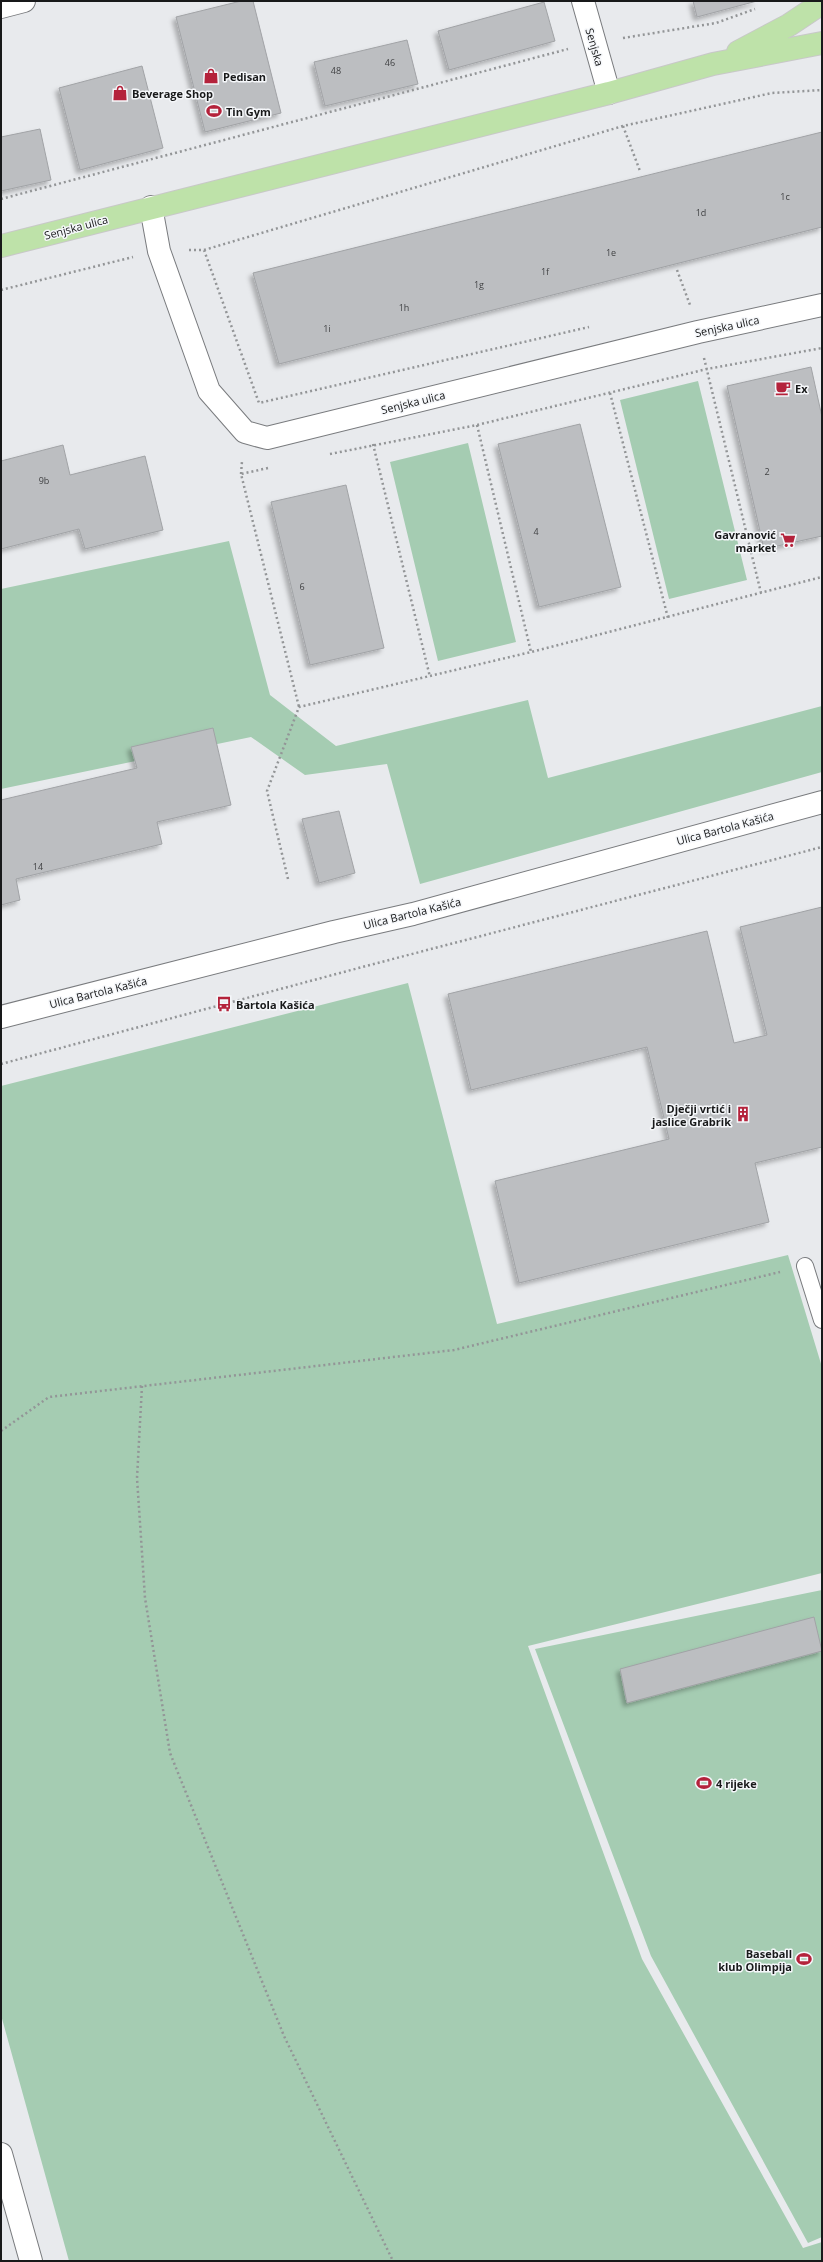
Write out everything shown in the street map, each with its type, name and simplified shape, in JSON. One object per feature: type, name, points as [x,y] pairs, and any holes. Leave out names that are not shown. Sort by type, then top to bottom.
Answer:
[{"type":"main road","points":[[713,64],[789,25],[822,4]]},
{"type":"main road","points":[[713,64],[822,43]]},
{"type":"main road","name":"Senjska ulica","points":[[1,246],[151,207],[609,93],[713,64]]},
{"type":"street","points":[[1,7],[24,1]]},
{"type":"street","name":"Senjska","points":[[583,1],[593,42],[609,93]]},
{"type":"street","name":"Senjska ulica","points":[[151,207],[159,251],[209,391],[245,432],[267,438],[698,332],[822,305]]},
{"type":"street","name":"Ulica Bartola Kašića","points":[[1,1017],[334,932],[413,914],[822,802]]},
{"type":"street","points":[[1,2154],[32,2261]]},
{"type":"lane","points":[[805,1266],[822,1320]]},
{"type":"path","points":[[1,199],[593,42],[716,23],[761,6]]},
{"type":"path","points":[[1,290],[159,251],[204,250],[623,126],[772,94],[822,90]]},
{"type":"path","points":[[623,126],[640,171]]},
{"type":"path","points":[[204,250],[259,403],[597,325]]},
{"type":"path","points":[[677,270],[690,304],[698,332],[761,593]]},
{"type":"path","points":[[682,306],[697,302]]},
{"type":"path","points":[[326,455],[373,444],[477,425],[707,369],[822,348]]},
{"type":"path","points":[[610,393],[668,618]]},
{"type":"path","points":[[477,425],[531,652]]},
{"type":"path","points":[[373,444],[430,677]]},
{"type":"path","points":[[272,467],[241,474],[299,707],[267,791],[288,879]]},
{"type":"path","points":[[299,707],[430,677],[668,618],[822,577]]},
{"type":"path","points":[[1,1064],[366,966],[822,847]]},
{"type":"path","points":[[1,1431],[49,1397],[454,1350],[805,1266]]},
{"type":"path","points":[[142,1386],[137,1478],[142,1550],[146,1598],[170,1753],[284,2036],[394,2261]]},
{"type":"green space","points":[[698,381],[747,580],[669,599],[620,400]]},
{"type":"green space","points":[[468,443],[516,642],[438,661],[390,462]]},
{"type":"green space","points":[[229,541],[270,695],[336,746],[528,700],[548,778],[822,706],[822,772],[420,884],[387,764],[305,775],[251,737],[1,789],[1,589]]},
{"type":"green space","points":[[408,983],[497,1324],[788,1255],[822,1367],[822,1573],[528,1646],[642,1959],[803,2248],[822,2242],[822,2261],[69,2261],[1,2015],[1,1086]]},
{"type":"green space","name":"4 rijeke","points":[[822,1590],[822,2237],[808,2243],[651,1956],[535,1649]]},
{"type":"building","points":[[241,1],[253,1],[281,113],[205,132],[176,17]]},
{"type":"building","points":[[693,1],[757,1],[697,17]]},
{"type":"building","points":[[544,2],[555,41],[449,70],[438,31]]},
{"type":"building","points":[[407,40],[418,84],[325,106],[314,62]]},
{"type":"building","points":[[142,66],[163,148],[80,170],[59,88]]},
{"type":"building","points":[[40,129],[51,180],[1,191],[1,137]]},
{"type":"building","points":[[822,132],[822,227],[279,364],[253,273]]},
{"type":"building","points":[[811,367],[822,417],[822,536],[764,549],[727,386]]},
{"type":"building","points":[[580,424],[621,587],[539,607],[498,444]]},
{"type":"building","points":[[63,445],[70,475],[145,456],[163,530],[85,549],[79,529],[1,549],[1,461]]},
{"type":"building","points":[[346,485],[384,648],[310,665],[271,502]]},
{"type":"building","points":[[213,728],[231,805],[157,822],[162,844],[16,879],[20,900],[1,905],[1,800],[137,768],[131,747]]},
{"type":"building","points":[[339,811],[355,873],[319,883],[302,819]]},
{"type":"building","name":"Dječji vrtić i jaslice Grabrik","points":[[822,907],[822,1147],[755,1163],[769,1222],[519,1283],[495,1181],[669,1139],[647,1047],[471,1090],[448,994],[707,931],[734,1043],[767,1035],[740,927]]},
{"type":"building","points":[[814,1617],[822,1651],[627,1703],[620,1669]]},
{"type":"place","name":"Pedisan","points":[[211,76]]},
{"type":"place","name":"Beverage Shop","points":[[120,93]]},
{"type":"place","name":"Tin Gym","points":[[214,111]]},
{"type":"place","name":"Ex","points":[[783,388]]},
{"type":"place","name":"Gavranović market","points":[[788,540]]},
{"type":"place","name":"Bartola Kašića","points":[[224,1004]]},
{"type":"place","name":"Dječji vrtić i jaslice Grabrik","points":[[743,1114]]},
{"type":"place","name":"4 rijeke","points":[[704,1783]]},
{"type":"place","name":"Baseball klub Olimpija","points":[[804,1959]]}]
